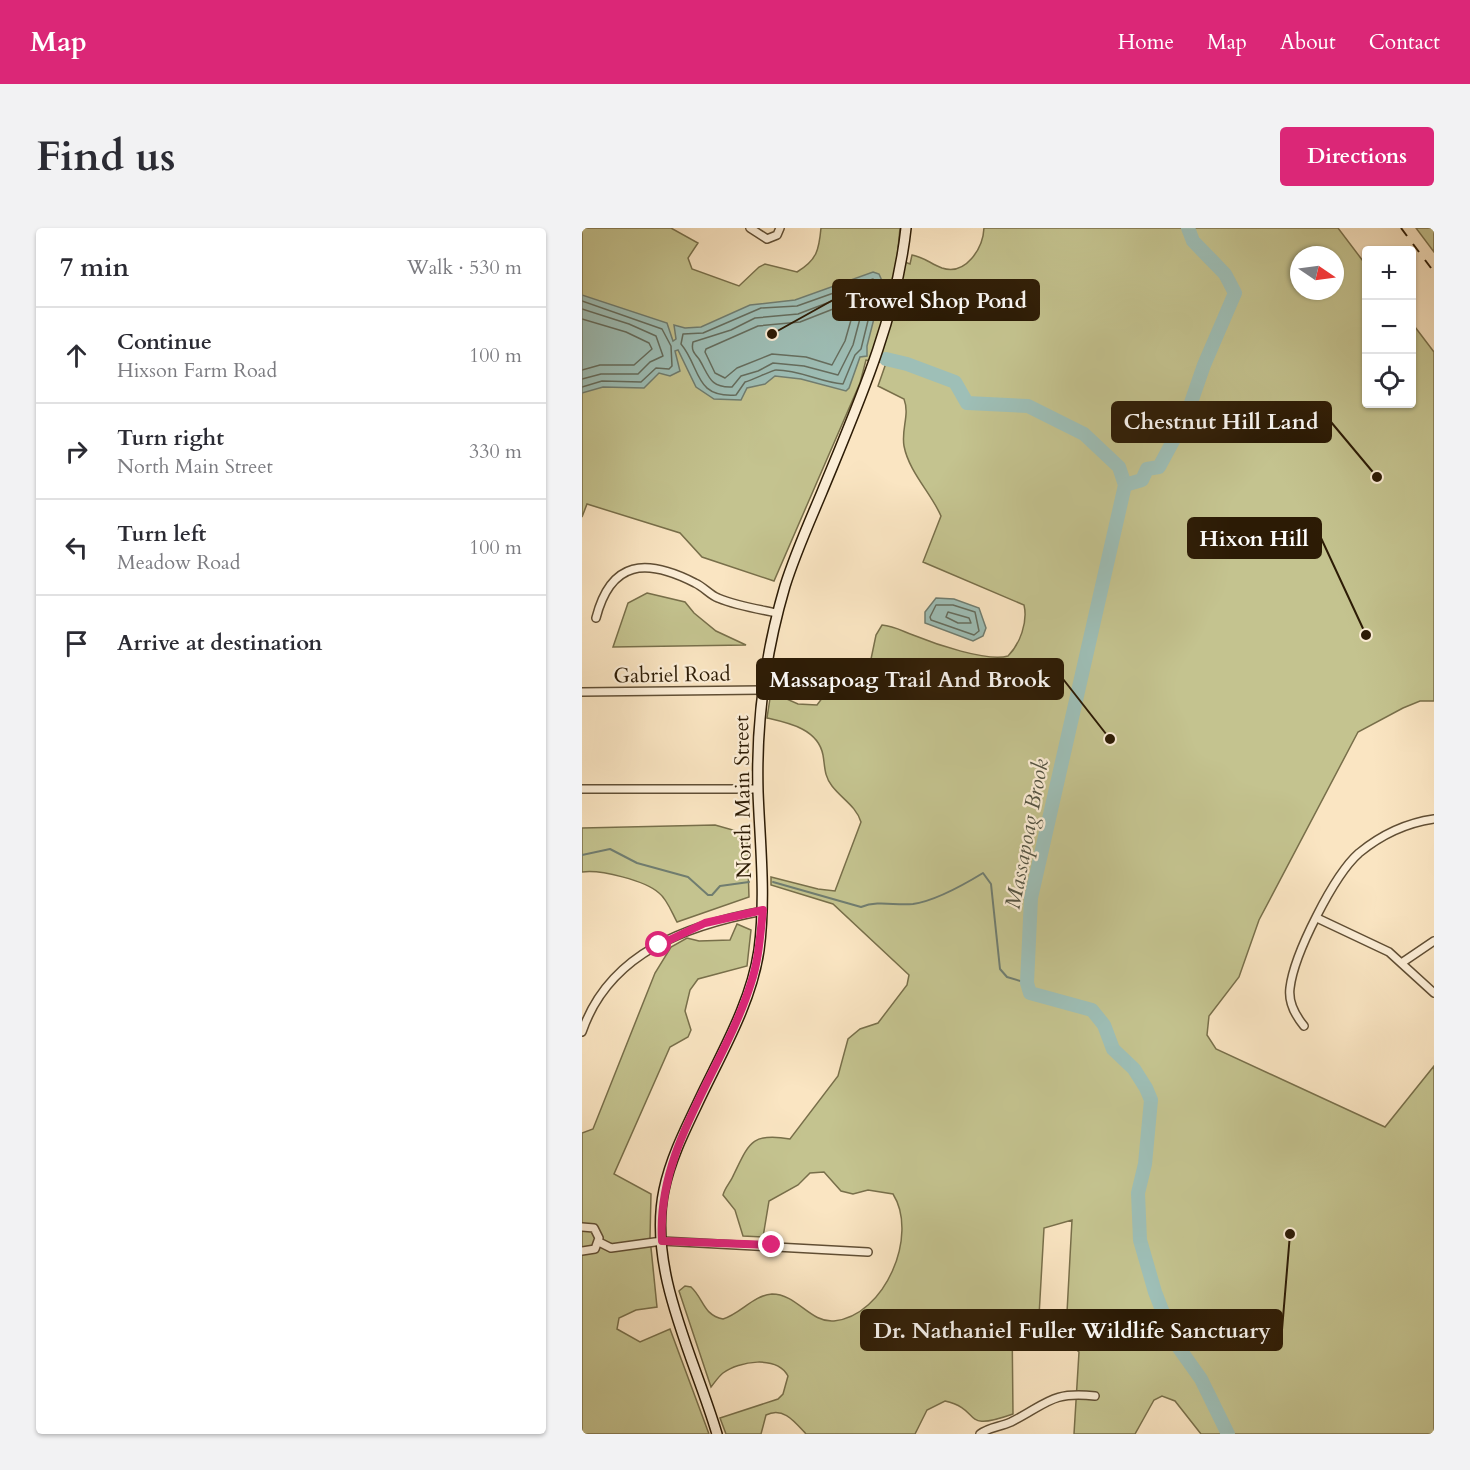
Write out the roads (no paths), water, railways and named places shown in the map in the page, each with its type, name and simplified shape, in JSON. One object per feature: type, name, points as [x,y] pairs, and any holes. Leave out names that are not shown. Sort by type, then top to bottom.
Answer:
[{"type":"main road","name":"North Main Street","points":[[717,1434],[676,1314],[662,1241],[661,1206],[664,1188],[680,1140],[738,1018],[751,983],[759,951],[763,910],[758,789],[759,715],[777,613],[794,557],[858,403],[883,331],[897,280],[906,228]]},
{"type":"street","points":[[750,228],[767,239],[774,237],[780,228]]},
{"type":"street","points":[[596,618],[610,583],[622,572],[641,569],[680,575],[700,585],[716,597],[777,613]]},
{"type":"street","name":"Gabriel Road","points":[[582,692],[762,690]]},
{"type":"street","points":[[582,789],[758,789]]},
{"type":"street","points":[[1304,1026],[1291,1005],[1290,989],[1294,971],[1335,883],[1359,854],[1381,837],[1418,821],[1434,819]]},
{"type":"street","points":[[582,1032],[591,1008],[601,993],[622,970],[645,954],[699,925],[763,910]]},
{"type":"street","points":[[1317,918],[1389,952],[1403,962],[1434,993]]},
{"type":"street","points":[[1403,962],[1434,940]]},
{"type":"street","points":[[582,1227],[590,1227],[597,1231],[599,1242]]},
{"type":"street","points":[[599,1242],[611,1248],[662,1241],[868,1252]]},
{"type":"street","points":[[582,1251],[591,1251],[599,1242]]},
{"type":"street","points":[[980,1434],[1014,1420],[1057,1396],[1073,1394],[1095,1396]]},
{"type":"water","points":[[873,272],[879,274],[883,283],[867,346],[867,356],[860,357],[846,391],[801,379],[775,376],[765,384],[747,388],[741,400],[714,399],[696,387],[678,350],[675,351],[680,371],[670,376],[659,373],[644,388],[603,387],[582,393],[582,295],[667,323],[673,341],[676,339],[674,325],[685,328],[701,327],[750,305],[795,300]]},
{"type":"water","points":[[936,598],[954,599],[979,608],[986,628],[983,636],[973,641],[925,623],[925,612]]},
{"type":"waterway","points":[[1125,485],[1142,480],[1147,469],[1159,467],[1186,417],[1204,365],[1235,293],[1225,274],[1193,241],[1188,228]]},
{"type":"waterway","name":"Massapoag Brook","points":[[886,359],[907,364],[955,382],[967,403],[1028,406],[1084,434],[1119,467],[1125,485],[1031,898],[1027,983],[1030,993],[1092,1010],[1104,1025],[1113,1049],[1134,1069],[1146,1088],[1151,1100],[1145,1164],[1138,1193],[1140,1240],[1155,1292],[1174,1341],[1201,1379],[1228,1434]]},
{"type":"waterway","points":[[582,855],[610,849],[637,863],[688,877],[708,895],[712,895],[720,886],[749,882]]},
{"type":"waterway","points":[[773,882],[861,907],[874,904],[921,902],[949,892],[983,873],[991,884],[1000,969],[1007,977],[1027,983]]},
{"type":"railway","points":[[1401,228],[1434,272]]},
{"type":"place","name":"Trowel Shop Pond","points":[[772,334]]},
{"type":"place","name":"Chestnut Hill Land","points":[[1377,477]]},
{"type":"place","name":"Hixon Hill","points":[[1366,635]]},
{"type":"place","name":"Massapoag Trail And Brook","points":[[1110,739]]},
{"type":"place","name":"Dr. Nathaniel Fuller Wildlife Sanctuary","points":[[1290,1234]]}]
